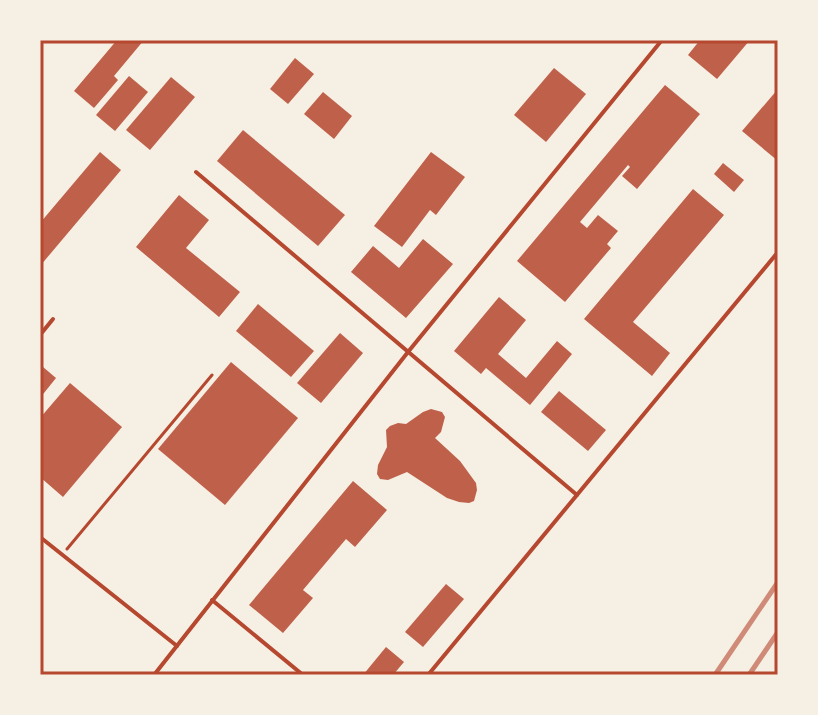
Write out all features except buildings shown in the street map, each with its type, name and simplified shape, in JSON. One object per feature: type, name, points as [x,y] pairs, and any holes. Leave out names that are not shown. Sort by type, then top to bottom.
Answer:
[{"type":"lane","points":[[154,675],[408,352],[662,40]]},
{"type":"lane","points":[[196,172],[577,495]]},
{"type":"lane","points":[[428,675],[778,252]]},
{"type":"lane","points":[[40,335],[53,319]]},
{"type":"lane","points":[[40,537],[177,646]]},
{"type":"lane","points":[[212,600],[303,675]]},
{"type":"path","points":[[62,555],[212,375]]},
{"type":"railway","points":[[715,675],[778,582]]},
{"type":"railway","points":[[749,675],[778,632]]}]
